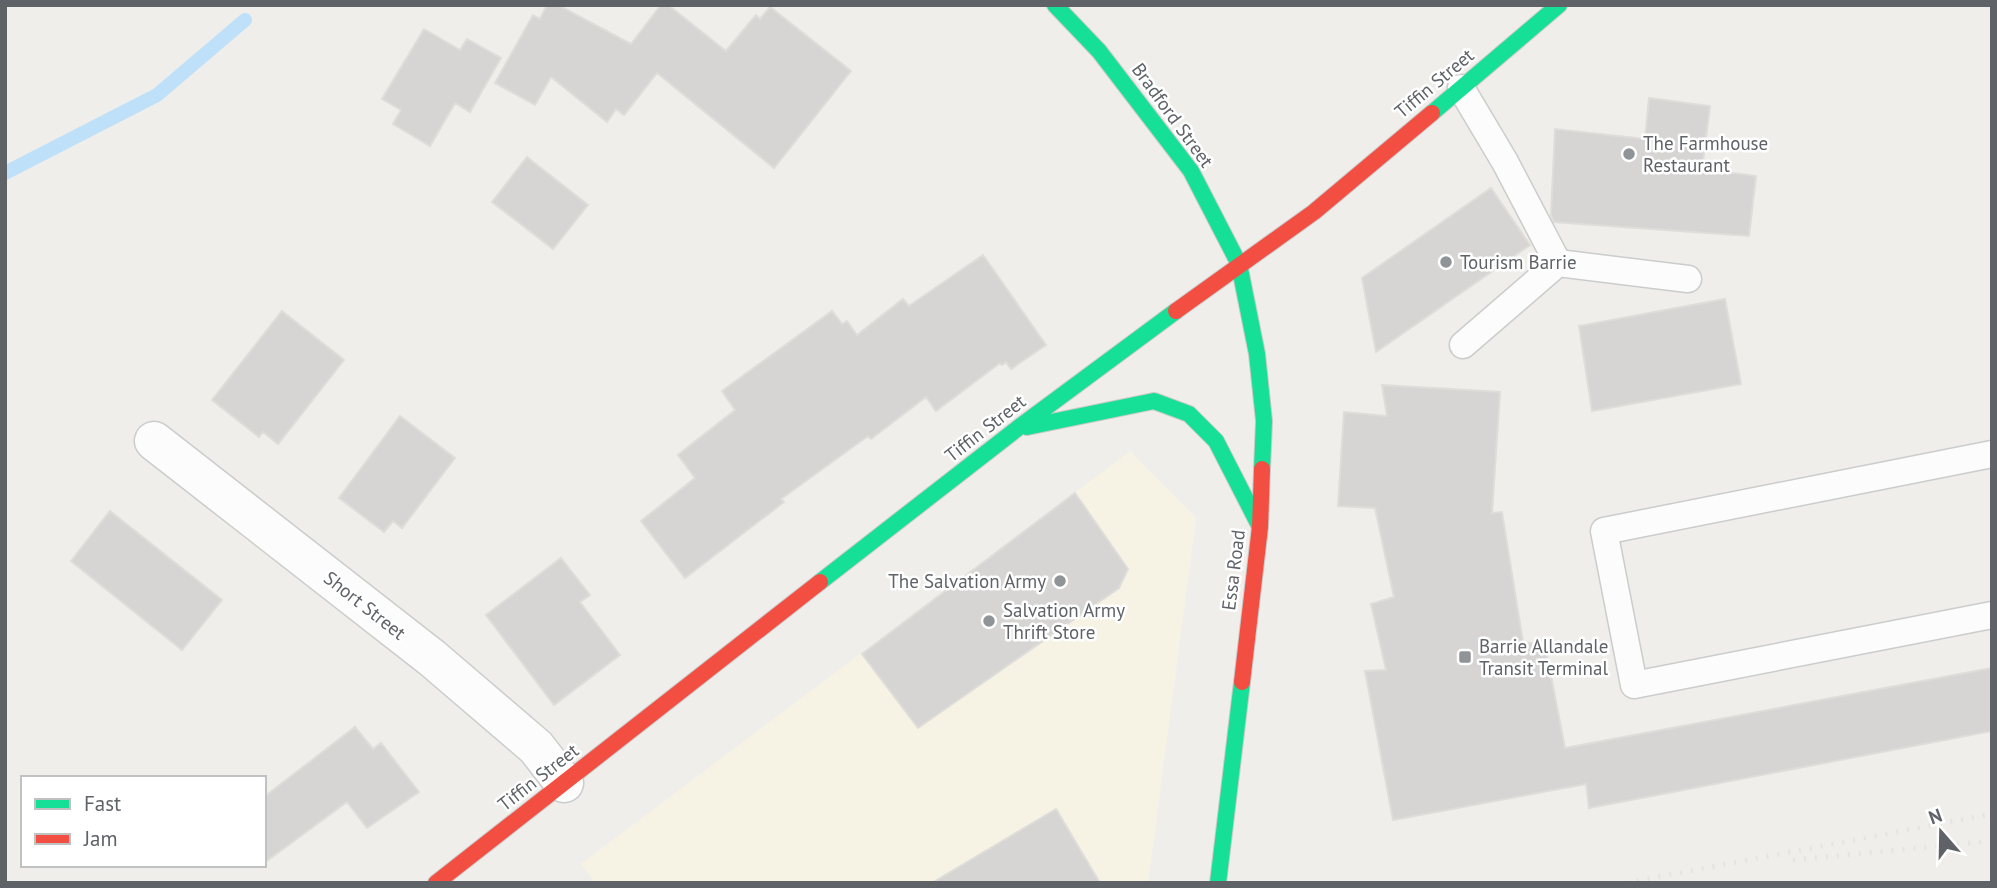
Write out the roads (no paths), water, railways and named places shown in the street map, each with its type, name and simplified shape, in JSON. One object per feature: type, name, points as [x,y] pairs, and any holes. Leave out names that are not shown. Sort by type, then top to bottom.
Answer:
[{"type":"street","name":"Bradford Street","points":[[1055,5],[1099,51],[1157,123],[1191,171],[1239,264]]},
{"type":"street","name":"Tiffin Street","points":[[436,883],[1018,428],[1239,264],[1314,212],[1559,5]]},
{"type":"street","name":"Essa Road","points":[[1218,883],[1260,527],[1264,421],[1257,354],[1239,264]]},
{"type":"street","points":[[1018,428],[1154,401],[1189,414],[1216,441],[1260,527]]},
{"type":"street","name":"Short Street","points":[[154,441],[432,658],[536,747],[564,783]]},
{"type":"lane","points":[[1461,88],[1505,162],[1558,263]]},
{"type":"lane","points":[[1463,345],[1558,263],[1688,279]]},
{"type":"lane","points":[[1992,454],[1604,531],[1634,685],[1992,615]]},
{"type":"waterway","points":[[5,173],[157,95],[245,20]]},
{"type":"railway","points":[[1626,883],[1992,814]]},
{"type":"railway","points":[[1793,860],[1992,841]]},
{"type":"place","name":"The Farmhouse Restaurant","points":[[1629,154]]},
{"type":"place","name":"Tourism Barrie","points":[[1446,262]]},
{"type":"place","name":"The Salvation Army","points":[[1060,581]]},
{"type":"place","name":"Salvation Army Thrift Store","points":[[989,621]]},
{"type":"place","name":"Barrie Allandale Transit Terminal","points":[[1465,657]]}]
